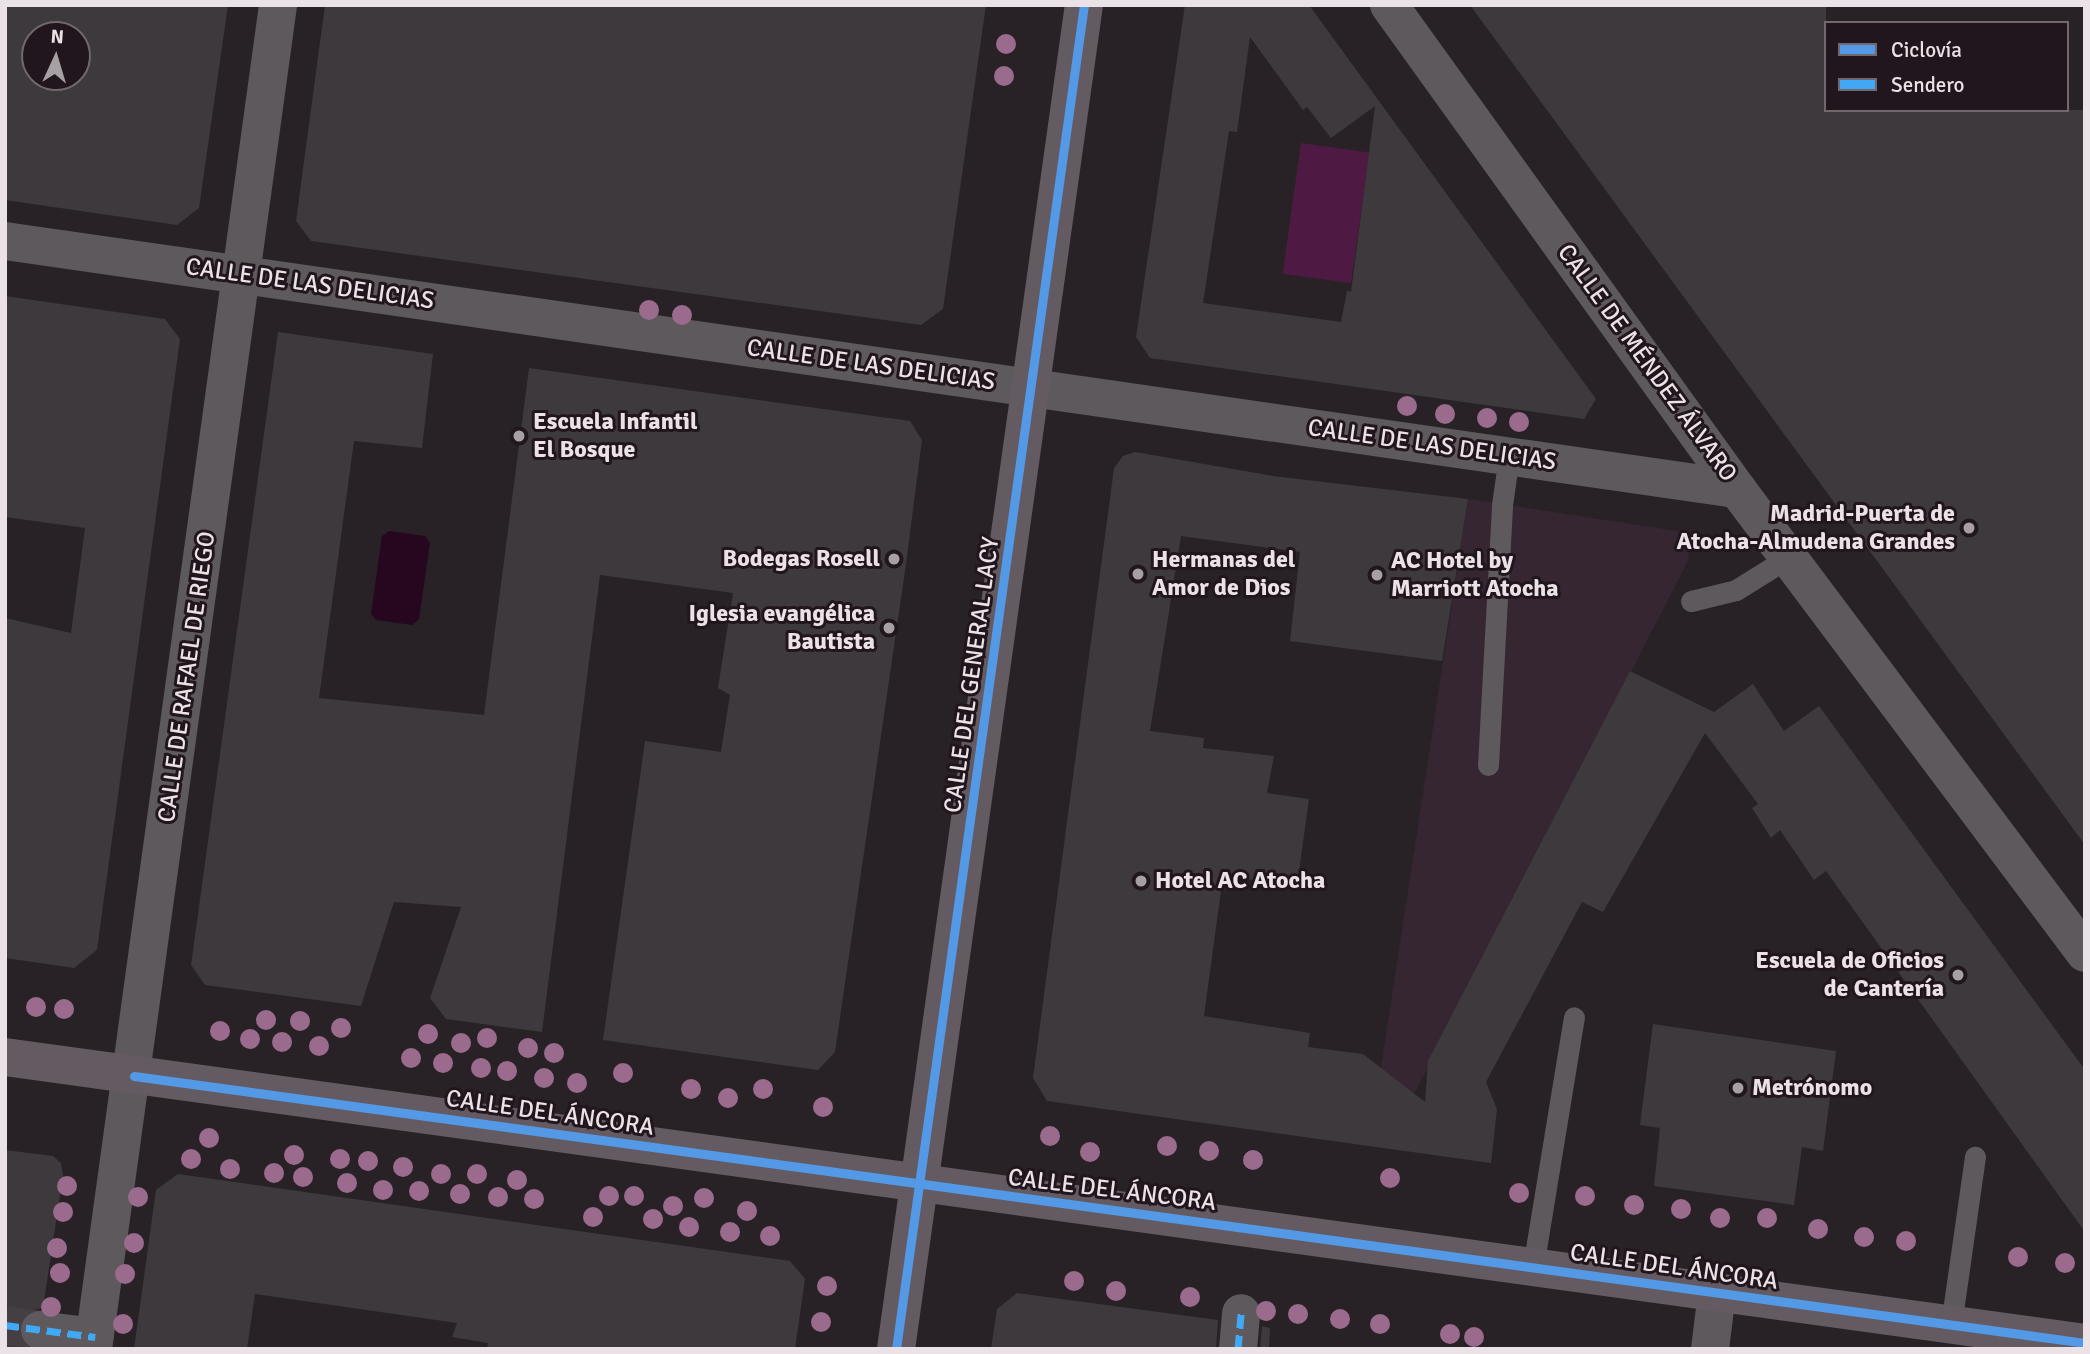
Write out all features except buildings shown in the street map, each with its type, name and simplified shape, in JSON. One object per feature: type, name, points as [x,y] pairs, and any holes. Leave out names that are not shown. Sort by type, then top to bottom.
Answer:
[{"type":"main road","name":"CALLE DEL GENERAL LACY","points":[[896,1349],[1084,5]]},
{"type":"main road","name":"CALLE DEL ÁNCORA","points":[[5,1058],[2085,1343]]},
{"type":"street","name":"CALLE DE RAFAEL DE RIEGO","points":[[94,1343],[134,1076],[278,5]]},
{"type":"street","name":"CALLE DE MÉNDEZ ÁLVARO","points":[[1390,5],[1737,489],[2085,953]]},
{"type":"street","name":"CALLE DE LAS DELICIAS","points":[[5,241],[1737,489]]},
{"type":"street","points":[[1710,1349],[1717,1293]]},
{"type":"street","points":[[40,1330],[94,1343]]},
{"type":"lane","points":[[1488,765],[1502,505],[1509,456]]},
{"type":"lane","points":[[1692,601],[1736,590],[1789,558]]},
{"type":"lane","points":[[1533,1267],[1574,1017]]},
{"type":"lane","points":[[1951,1325],[1975,1157]]},
{"type":"shaded area","points":[[1301,143],[1369,153],[1351,283],[1283,274]]},
{"type":"shaded area","points":[[1468,499],[1691,533],[1688,561],[1411,1100],[1369,1145]]},
{"type":"shaded area","points":[[389,531],[425,536],[430,543],[419,619],[412,625],[376,620],[371,614],[382,536]]},
{"type":"tunnel","points":[[5,1325],[40,1330]]},
{"type":"marked path","points":[[1238,1349],[1241,1313]]},
{"type":"marked path","points":[[5,1325],[95,1337]]},
{"type":"cycle path","points":[[896,1349],[1084,5]]},
{"type":"cycle path","points":[[134,1076],[2085,1343]]},
{"type":"place","name":"Escuela Infantil El Bosque","points":[[519,436]]},
{"type":"place","name":"Madrid-Puerta de Atocha-Almudena Grandes","points":[[1969,528]]},
{"type":"place","name":"Bodegas Rosell","points":[[894,559]]},
{"type":"place","name":"Hermanas del Amor de Dios","points":[[1138,574]]},
{"type":"place","name":"AC Hotel by Marriott Atocha","points":[[1377,575]]},
{"type":"place","name":"Iglesia evangélica Bautista","points":[[889,628]]},
{"type":"place","name":"Hotel AC Atocha","points":[[1141,881]]},
{"type":"place","name":"Escuela de Oficios de Cantería","points":[[1958,975]]},
{"type":"place","name":"Metrónomo","points":[[1738,1088]]}]
